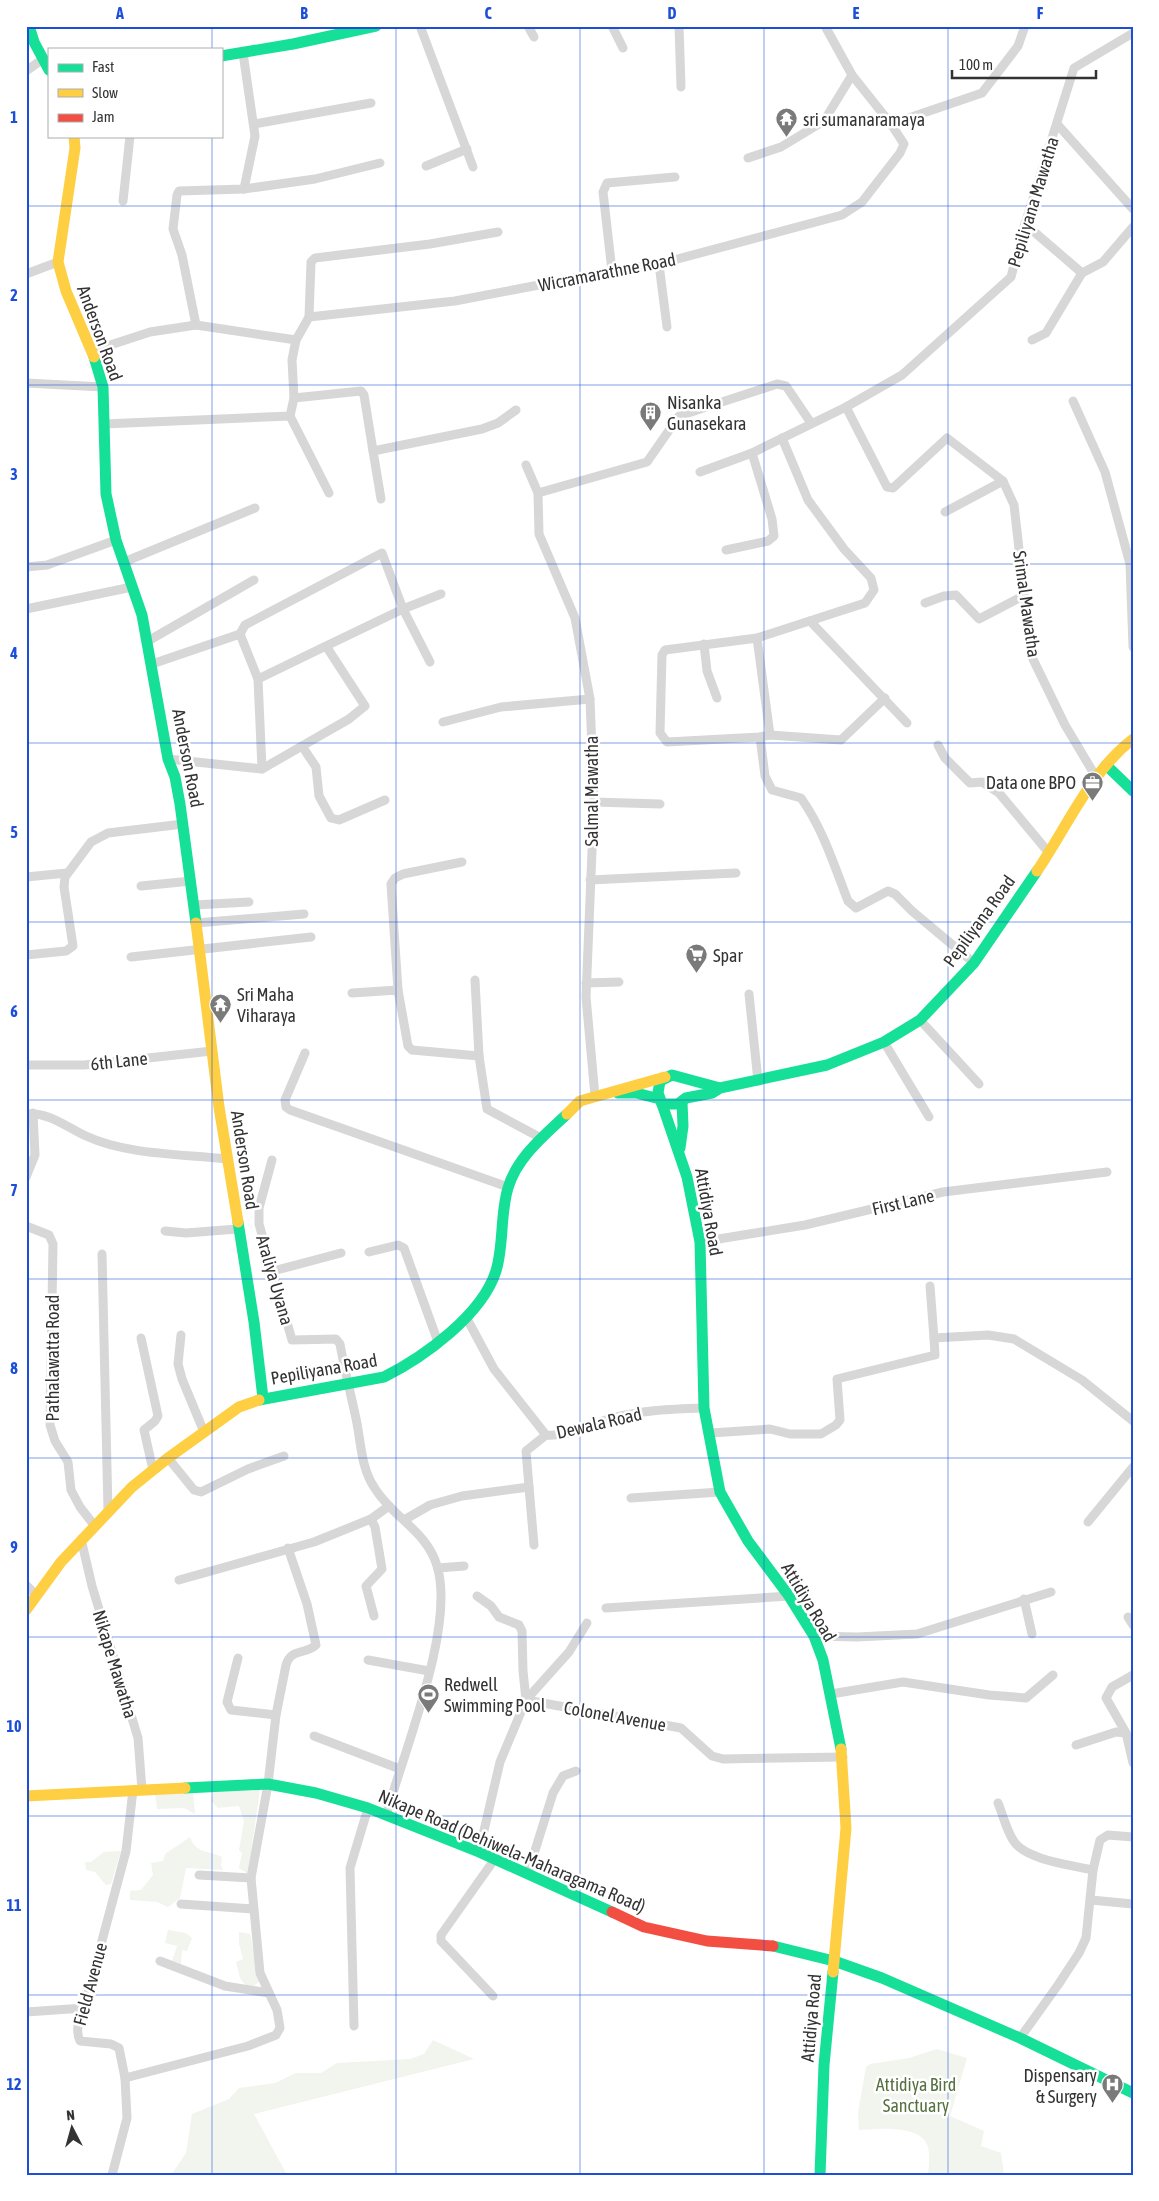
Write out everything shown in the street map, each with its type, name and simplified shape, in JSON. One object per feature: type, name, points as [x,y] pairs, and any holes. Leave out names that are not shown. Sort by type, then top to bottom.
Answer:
[{"type":"main road","points":[[29,26],[30,43],[48,68]]},
{"type":"main road","points":[[222,56],[376,26]]},
{"type":"main road","name":"Anderson Road","points":[[74,138],[75,148],[58,262],[66,291],[92,352],[103,387],[106,494],[116,540],[142,615],[168,759],[175,777],[191,881],[198,950],[226,1159],[254,1322],[264,1398]]},
{"type":"main road","name":"Pepiliyana Road","points":[[684,1100],[712,1093],[720,1088],[827,1064],[884,1042],[920,1020],[974,963],[1049,853],[1096,777],[1120,749],[1133,740]]},
{"type":"main road","points":[[1106,765],[1133,791]]},
{"type":"main road","points":[[613,1092],[634,1084],[672,1075],[720,1088]]},
{"type":"main road","points":[[679,1152],[684,1100],[688,1092],[685,1080],[680,1076]]},
{"type":"main road","points":[[661,1101],[658,1093],[660,1081],[665,1077]]},
{"type":"main road","points":[[613,1092],[636,1094],[670,1105],[684,1100]]},
{"type":"main road","name":"Pepiliyana Road","points":[[26,1610],[61,1562],[108,1510],[168,1458],[239,1407],[264,1398],[348,1385],[384,1377],[398,1370],[438,1342],[466,1317],[484,1295],[496,1271],[508,1186],[524,1156],[580,1101],[613,1092]]},
{"type":"main road","name":"Attidiya Road","points":[[661,1101],[687,1177],[700,1242],[704,1408],[711,1433],[720,1492],[748,1541],[789,1596],[814,1636],[823,1660],[843,1757],[846,1828],[824,2065],[820,2175]]},
{"type":"main road","name":"Nikape Road (Dehiwela-Maharagama Road)","points":[[26,1796],[268,1784],[316,1793],[368,1808],[480,1852],[644,1927],[707,1941],[777,1946],[834,1961],[900,1986],[1020,2038],[1133,2093]]},
{"type":"street","points":[[420,26],[473,167]]},
{"type":"street","points":[[528,26],[534,37]]},
{"type":"street","points":[[612,26],[623,48]]},
{"type":"street","points":[[679,26],[681,86]]},
{"type":"street","points":[[824,26],[852,75],[891,124],[982,92],[1018,46],[1025,26]]},
{"type":"street","name":"Pepiliyana Mawatha","points":[[700,472],[752,453],[811,423],[846,408],[902,375],[1010,277],[1074,68],[1133,33]]},
{"type":"street","points":[[242,53],[256,136],[244,189]]},
{"type":"street","points":[[26,71],[42,59]]},
{"type":"street","points":[[748,158],[781,147],[824,121],[852,75]]},
{"type":"street","points":[[254,124],[371,103]]},
{"type":"street","name":"Wicramarathne Road","points":[[309,316],[455,301],[612,271],[659,264],[842,215],[862,202],[900,153],[904,144],[891,124]]},
{"type":"street","points":[[1057,124],[1133,209]]},
{"type":"street","points":[[124,201],[130,138]]},
{"type":"street","points":[[426,166],[467,149]]},
{"type":"street","points":[[196,325],[182,255],[173,229],[179,191],[244,189],[315,179],[380,163]]},
{"type":"street","points":[[612,271],[603,192],[607,183],[675,177]]},
{"type":"street","points":[[1025,224],[1082,273]]},
{"type":"street","points":[[1032,340],[1046,333],[1082,273],[1103,262],[1133,227]]},
{"type":"street","points":[[329,493],[290,416],[294,398],[292,360],[296,340],[309,316],[311,262],[314,258],[430,244],[498,232]]},
{"type":"street","points":[[26,274],[58,262]]},
{"type":"street","points":[[659,264],[667,327]]},
{"type":"street","points":[[92,352],[150,332],[196,325],[296,340]]},
{"type":"street","points":[[26,383],[103,387]]},
{"type":"street","points":[[526,465],[538,493],[647,462],[679,416],[777,384],[786,386],[811,423]]},
{"type":"street","points":[[294,398],[361,391],[364,395],[380,499]]},
{"type":"street","points":[[1073,401],[1105,472],[1130,564],[1133,647]]},
{"type":"street","name":"Srimal Mawatha","points":[[846,408],[887,487],[893,488],[947,438],[1004,481],[1014,505],[1031,655],[1066,725],[1096,777]]},
{"type":"street","points":[[373,451],[482,429],[498,423],[516,410]]},
{"type":"street","points":[[104,424],[290,416]]},
{"type":"street","points":[[782,438],[808,500],[844,549],[871,578],[874,590],[865,603],[757,638],[673,647],[665,650],[662,655],[660,733],[663,739],[668,742],[770,735],[841,740],[886,698]]},
{"type":"street","points":[[726,550],[768,541],[774,536],[772,519],[752,453]]},
{"type":"street","points":[[945,512],[1004,481]]},
{"type":"street","name":"Salmal Mawatha","points":[[538,493],[540,534],[575,618],[590,699],[594,802],[586,997],[595,1096]]},
{"type":"street","points":[[124,562],[255,508]]},
{"type":"street","points":[[26,567],[47,565],[116,540]]},
{"type":"street","points":[[152,664],[240,634],[246,625],[382,553],[403,609],[430,662]]},
{"type":"street","points":[[148,641],[254,580]]},
{"type":"street","points":[[26,609],[132,587]]},
{"type":"street","points":[[258,679],[403,609],[441,594]]},
{"type":"street","points":[[925,603],[956,595],[979,619],[1023,596]]},
{"type":"street","points":[[810,621],[886,698],[907,723]]},
{"type":"street","points":[[240,634],[258,679],[262,769]]},
{"type":"street","points":[[757,638],[770,735]]},
{"type":"street","points":[[704,644],[707,671],[717,698]]},
{"type":"street","points":[[168,759],[262,769],[348,720],[365,706],[326,646]]},
{"type":"street","points":[[443,722],[501,707],[590,699]]},
{"type":"street","points":[[760,737],[765,776],[772,790],[801,798],[809,809],[819,825],[848,901],[856,908],[888,891],[895,894],[912,911],[974,963]]},
{"type":"street","points":[[938,745],[946,758],[970,783],[982,782],[1000,793],[1049,853]]},
{"type":"street","points":[[302,746],[316,767],[320,796],[331,818],[339,820],[385,800]]},
{"type":"street","points":[[594,802],[660,804]]},
{"type":"street","points":[[26,955],[66,951],[73,946],[64,887],[65,876],[91,842],[108,833],[182,824]]},
{"type":"street","points":[[462,862],[403,874],[395,878],[391,884],[398,990],[408,1046],[412,1050],[479,1056]]},
{"type":"street","points":[[26,877],[67,872]]},
{"type":"street","points":[[590,880],[736,873]]},
{"type":"street","points":[[141,886],[191,881]]},
{"type":"street","points":[[194,905],[249,902]]},
{"type":"street","points":[[196,923],[304,914]]},
{"type":"street","points":[[131,956],[311,936]]},
{"type":"street","points":[[475,980],[479,1056],[487,1109],[541,1138]]},
{"type":"street","points":[[586,983],[619,982]]},
{"type":"street","points":[[352,993],[398,990]]},
{"type":"street","points":[[749,994],[758,1081]]},
{"type":"street","points":[[920,1020],[979,1084]]},
{"type":"street","points":[[884,1042],[929,1118]]},
{"type":"street","name":"6th Lane","points":[[26,1066],[84,1065],[212,1051]]},
{"type":"street","points":[[305,1053],[285,1100],[286,1106],[290,1110],[508,1186]]},
{"type":"street","points":[[26,1177],[35,1155],[29,1114],[49,1116],[86,1136],[117,1147],[226,1159]]},
{"type":"street","name":"Araliya Uyana","points":[[272,1160],[258,1208],[259,1224],[292,1340],[336,1339],[340,1344],[348,1385]]},
{"type":"street","name":"First Lane","points":[[700,1242],[805,1225],[943,1192],[1107,1172]]},
{"type":"street","name":"Pathalawatta Road","points":[[26,1226],[49,1235],[53,1244],[50,1425],[55,1441],[68,1462],[71,1490],[80,1508],[94,1525]]},
{"type":"street","points":[[165,1231],[186,1233],[238,1230]]},
{"type":"street","points":[[369,1252],[398,1245],[404,1248],[438,1342]]},
{"type":"street","points":[[273,1271],[341,1253]]},
{"type":"street","points":[[102,1254],[108,1510]]},
{"type":"street","points":[[711,1433],[770,1429],[790,1434],[821,1434],[836,1425],[840,1420],[837,1379],[935,1356],[930,1286]]},
{"type":"street","name":"Dewala Road","points":[[466,1317],[494,1369],[546,1435],[560,1436],[609,1419],[661,1409],[704,1408]]},
{"type":"street","points":[[181,1335],[178,1364],[204,1432]]},
{"type":"street","points":[[934,1338],[988,1335],[1014,1339],[1082,1380],[1133,1421]]},
{"type":"street","points":[[141,1338],[158,1416],[155,1422],[144,1430],[153,1470]]},
{"type":"street","points":[[348,1385],[367,1476],[389,1506],[424,1538],[438,1568],[441,1603],[436,1644],[386,1816]]},
{"type":"street","points":[[534,1545],[526,1451],[546,1435]]},
{"type":"street","points":[[168,1458],[194,1490],[201,1492],[248,1469],[284,1456]]},
{"type":"street","points":[[1088,1522],[1133,1467]]},
{"type":"street","points":[[404,1520],[430,1505],[462,1496],[529,1487]]},
{"type":"street","points":[[631,1498],[720,1492]]},
{"type":"street","points":[[178,1580],[314,1542],[371,1519],[389,1506]]},
{"type":"street","points":[[371,1519],[375,1527],[382,1569],[366,1586],[374,1616]]},
{"type":"street","name":"Nikape Mawatha","points":[[81,1539],[92,1586],[138,1738],[138,1790]]},
{"type":"street","points":[[125,2078],[248,2046],[276,2035],[280,2028],[277,2010],[260,1973],[251,1878],[268,1784],[276,1715],[288,1658],[294,1652],[311,1649],[316,1645],[307,1604],[288,1548]]},
{"type":"street","points":[[438,1568],[464,1566]]},
{"type":"street","points":[[26,1585],[37,1596]]},
{"type":"street","points":[[814,1636],[857,1637],[917,1634],[1051,1592]]},
{"type":"street","points":[[478,1596],[491,1606],[499,1618],[519,1625],[522,1631],[526,1700]]},
{"type":"street","points":[[606,1608],[789,1596]]},
{"type":"street","points":[[1024,1600],[1032,1634]]},
{"type":"street","points":[[1128,1617],[1133,1625]]},
{"type":"street","points":[[480,1852],[500,1762],[526,1700],[569,1652],[587,1623]]},
{"type":"street","points":[[238,1658],[228,1702],[231,1710],[276,1715]]},
{"type":"street","points":[[368,1660],[429,1671]]},
{"type":"street","points":[[831,1694],[903,1682],[989,1695],[1026,1698],[1052,1675]]},
{"type":"street","points":[[1133,1675],[1112,1687],[1106,1698],[1126,1733],[1133,1762]]},
{"type":"street","name":"Colonel Avenue","points":[[526,1700],[681,1728],[712,1756],[723,1759],[843,1757]]},
{"type":"street","points":[[1076,1745],[1116,1732],[1126,1733]]},
{"type":"street","points":[[314,1736],[400,1769]]},
{"type":"street","points":[[528,1873],[553,1793],[563,1776],[576,1771]]},
{"type":"street","name":"Field Avenue","points":[[112,2175],[127,2118],[125,2078],[119,2048],[80,2041],[77,2035],[78,2020],[84,2008],[126,1851],[138,1790]]},
{"type":"street","points":[[998,1803],[1013,1841],[1020,1847],[1039,1858],[1093,1870]]},
{"type":"street","points":[[354,2026],[350,1868],[368,1808]]},
{"type":"street","points":[[1020,2038],[1080,1952],[1086,1938],[1093,1870],[1100,1840],[1108,1835],[1133,1837]]},
{"type":"street","points":[[493,1996],[442,1941],[441,1935],[494,1860]]},
{"type":"street","points":[[199,1874],[251,1878]]},
{"type":"street","points":[[1091,1900],[1133,1904]]},
{"type":"street","points":[[181,1904],[253,1909]]},
{"type":"street","points":[[160,1961],[225,1986],[269,1993]]},
{"type":"street","points":[[26,2012],[84,2008]]},
{"type":"green space","points":[[260,1789],[248,1874],[239,1868],[242,1853],[239,1850],[244,1821],[239,1806],[218,1808],[211,1801],[214,1791]]},
{"type":"green space","points":[[193,1792],[195,1814],[184,1808],[157,1809],[155,1794]]},
{"type":"green space","points":[[190,1837],[199,1849],[222,1857],[221,1865],[223,1870],[186,1868],[180,1898],[168,1907],[157,1902],[130,1900],[130,1891],[141,1890],[153,1875],[151,1863],[163,1861],[165,1854]]},
{"type":"green space","points":[[121,1851],[111,1884],[106,1885],[95,1872],[86,1870],[85,1862],[91,1862],[104,1852]]},
{"type":"green space","points":[[168,1930],[186,1933],[192,1938],[187,1951],[182,1950],[181,1964],[172,1961],[177,1946],[165,1943]]},
{"type":"green space","points":[[239,1932],[250,1934],[260,1981],[254,1986],[246,1986],[240,1978],[236,1962],[243,1959],[239,1944]]},
{"type":"green space","points":[[433,2040],[474,2059],[254,2114],[287,2175],[171,2175],[186,2153],[192,2114],[229,2099],[239,2088],[275,2083],[296,2073],[321,2073],[337,2063],[410,2059],[424,2054]]},
{"type":"green space","name":"Attidiya Bird Sanctuary","points":[[937,2049],[967,2058],[950,2116],[984,2131],[981,2146],[1001,2153],[1004,2175],[928,2175],[928,2147],[917,2134],[898,2130],[859,2130],[858,2113],[866,2067],[870,2064],[909,2058]]},
{"type":"traffic: fast","points":[[29,26],[34,42],[48,68]]},
{"type":"traffic: fast","points":[[222,56],[293,44],[376,26]]},
{"type":"traffic: fast","points":[[94,357],[103,387],[106,494],[116,540],[142,615],[168,759],[175,777],[180,804],[196,923]]},
{"type":"traffic: fast","points":[[1106,765],[1133,791]]},
{"type":"traffic: fast","points":[[720,1088],[672,1075],[660,1081],[658,1093],[662,1104],[678,1104],[686,1098],[712,1093],[720,1088],[827,1065],[884,1042],[920,1020],[974,963],[1037,871]]},
{"type":"traffic: fast","points":[[618,1093],[636,1093],[660,1099]]},
{"type":"traffic: fast","points":[[680,1148],[683,1126],[682,1102]]},
{"type":"traffic: fast","points":[[662,1104],[687,1177],[700,1242],[704,1408],[720,1492],[748,1541],[789,1596],[814,1636],[823,1660],[841,1749]]},
{"type":"traffic: fast","points":[[259,1400],[384,1377],[400,1369],[450,1333],[478,1303],[489,1287],[496,1271],[506,1198],[512,1177],[525,1156],[567,1114]]},
{"type":"traffic: fast","points":[[238,1222],[254,1322],[263,1398]]},
{"type":"traffic: fast","points":[[185,1788],[268,1784],[316,1793],[368,1808],[479,1852],[612,1912]]},
{"type":"traffic: fast","points":[[773,1946],[834,1961],[882,1978],[1020,2038],[1133,2093]]},
{"type":"traffic: fast","points":[[820,2175],[824,2065],[833,1972]]},
{"type":"traffic: slow","points":[[74,138],[75,148],[58,262],[66,291],[94,357]]},
{"type":"traffic: slow","points":[[1037,871],[1080,801],[1104,767],[1133,739]]},
{"type":"traffic: slow","points":[[196,923],[219,1107],[238,1222]]},
{"type":"traffic: slow","points":[[567,1114],[580,1101],[665,1077]]},
{"type":"traffic: slow","points":[[26,1610],[61,1562],[132,1487],[168,1458],[239,1407],[259,1400]]},
{"type":"traffic: slow","points":[[833,1972],[846,1828],[841,1749]]},
{"type":"traffic: slow","points":[[26,1796],[185,1788]]},
{"type":"traffic: jam","points":[[612,1912],[644,1927],[707,1941],[773,1946]]},
{"type":"place","name":"sri sumanaramaya","points":[[787,138]]},
{"type":"place","name":"Nisanka Gunasekara","points":[[651,431]]},
{"type":"place","name":"Data one BPO","points":[[1092,801]]},
{"type":"place","name":"Spar","points":[[697,974]]},
{"type":"place","name":"Sri Maha Viharaya","points":[[221,1023]]},
{"type":"place","name":"Redwell Swimming Pool","points":[[428,1713]]},
{"type":"place","name":"Dispensary & Surgery","points":[[1113,2104]]}]
